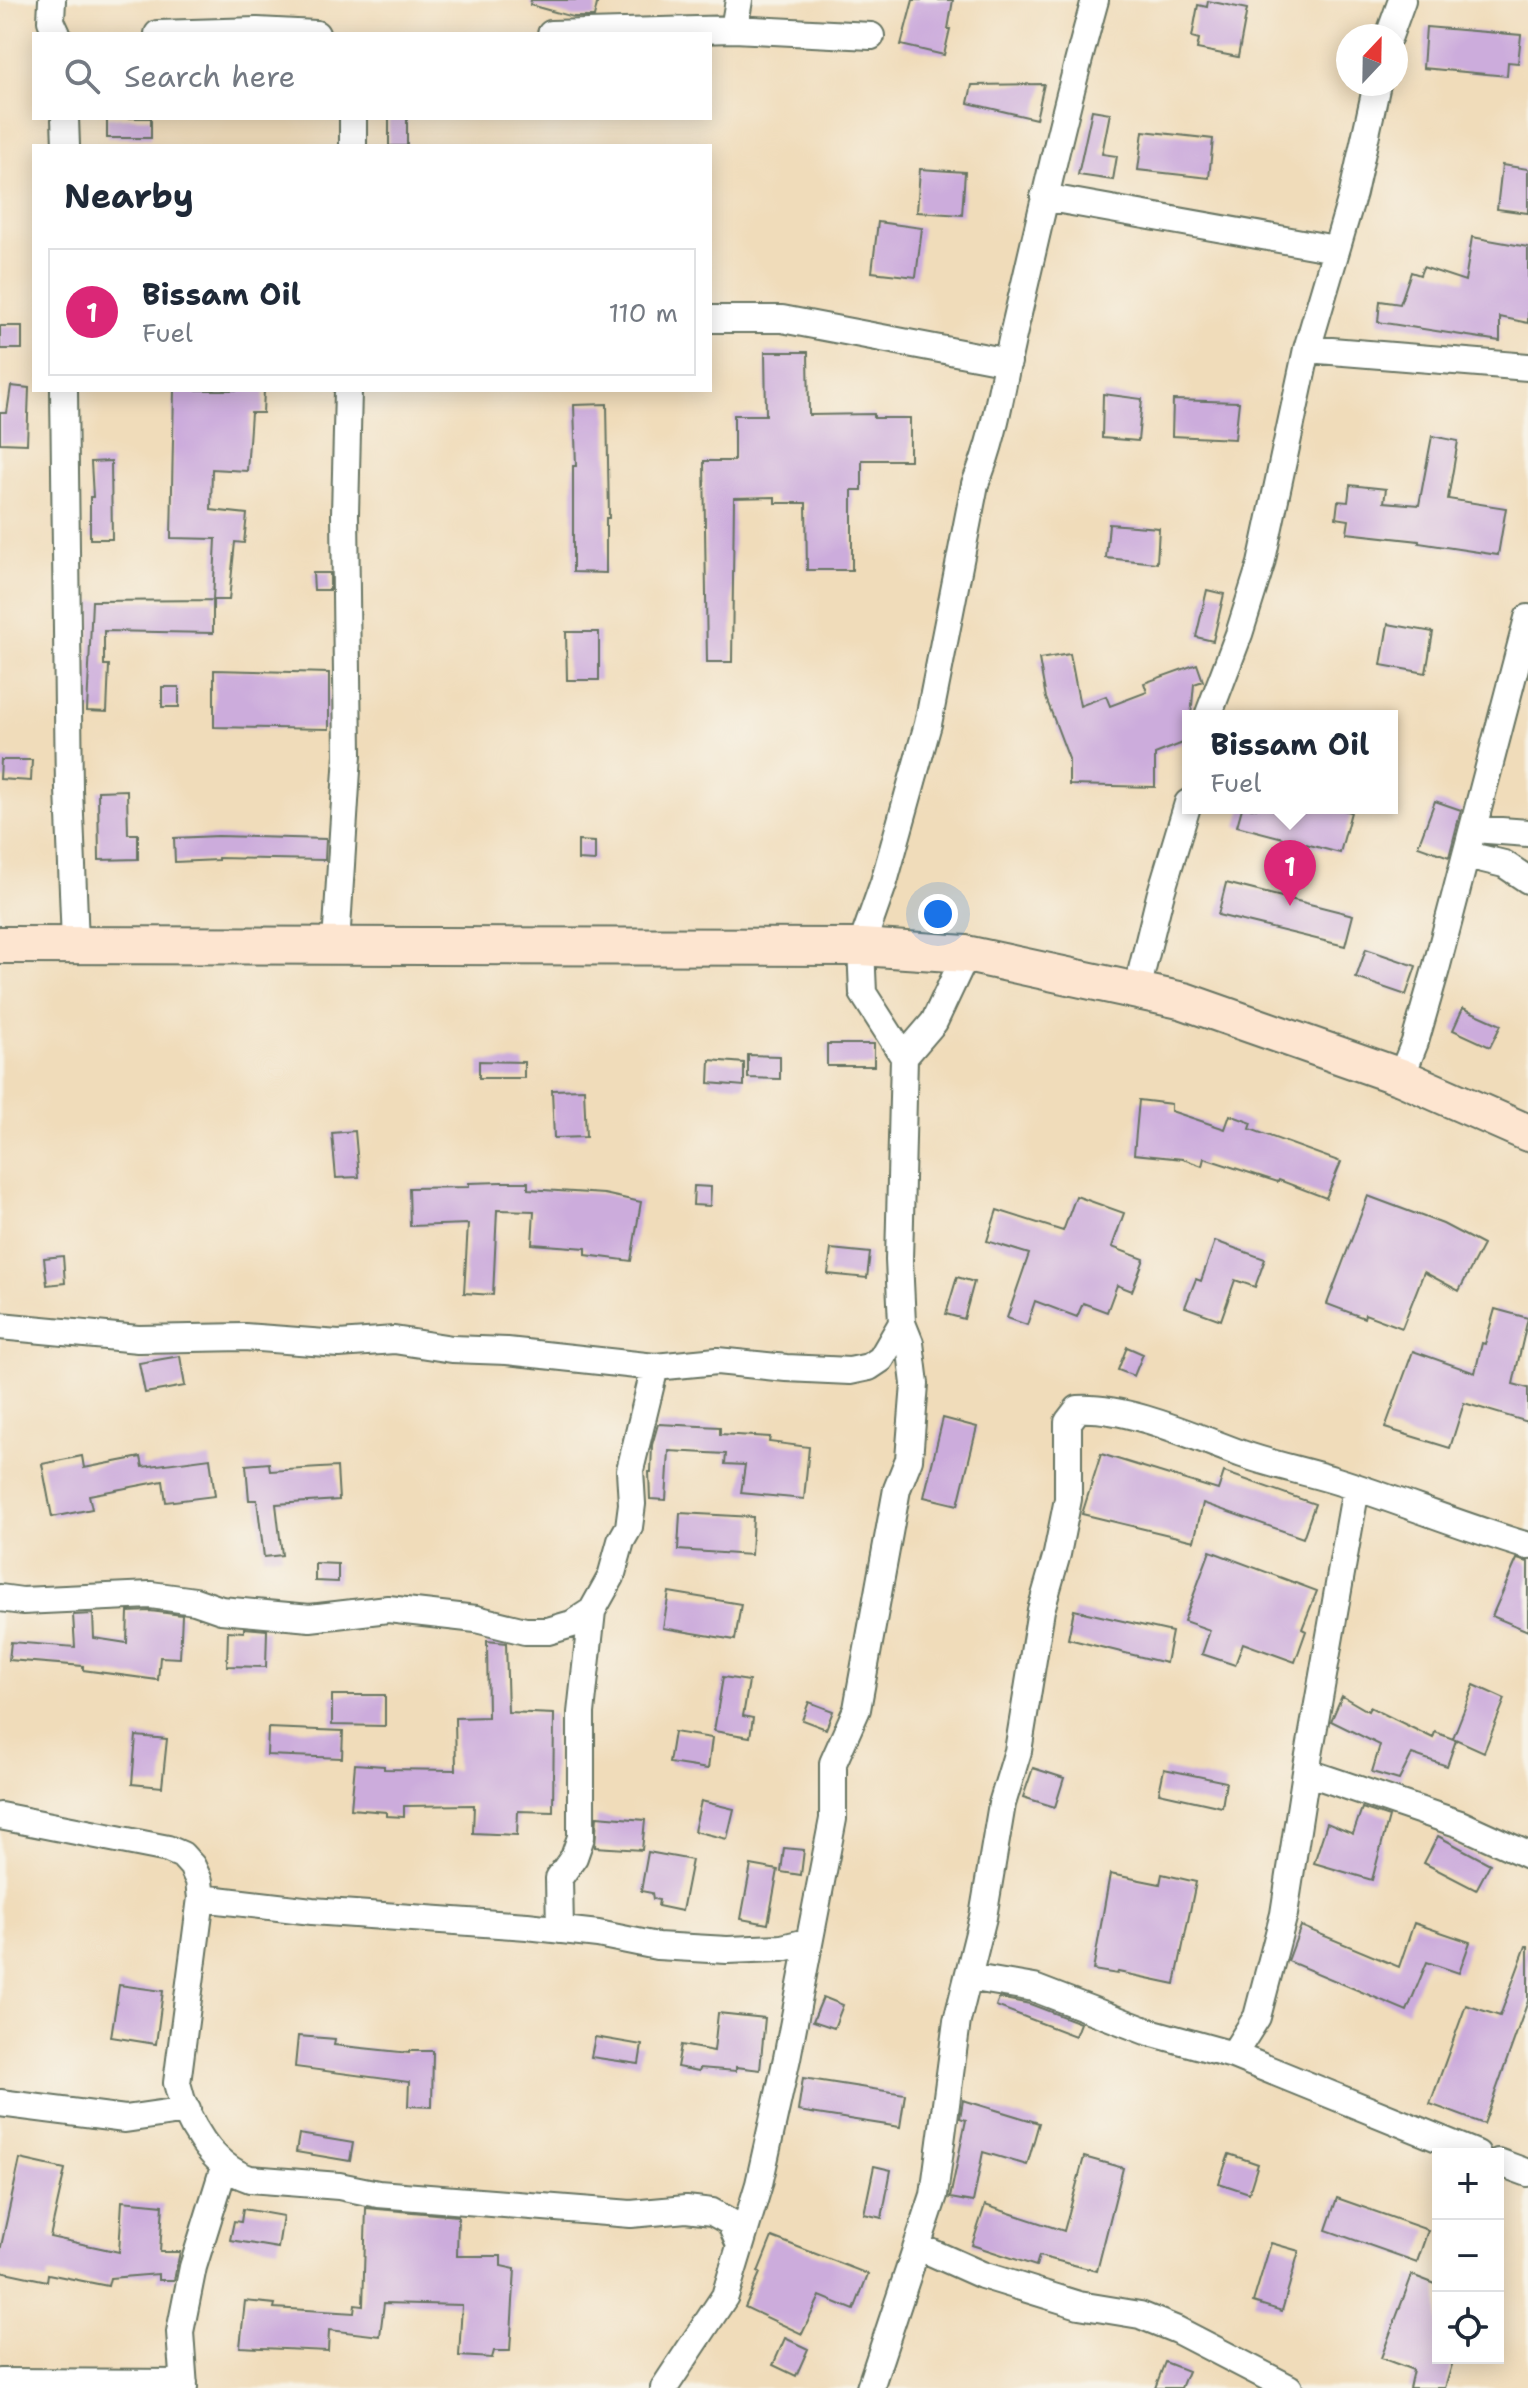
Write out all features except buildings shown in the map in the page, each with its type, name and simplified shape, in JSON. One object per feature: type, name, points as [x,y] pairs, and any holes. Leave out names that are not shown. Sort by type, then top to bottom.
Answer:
[{"type":"main road","points":[[0,945],[861,947],[966,954],[1184,1001],[1520,1120]]},
{"type":"street","points":[[52,0],[51,21],[56,32]]},
{"type":"street","points":[[734,29],[739,0]]},
{"type":"street","points":[[664,2388],[725,2296],[762,2170],[833,1819],[833,1763],[857,1709],[897,1489],[909,1459],[915,1384],[910,1343],[902,1323],[899,1260],[904,1057],[863,993],[861,947],[884,882],[928,724],[975,484],[995,422],[1044,197],[1095,0]]},
{"type":"street","points":[[1393,24],[1402,0]]},
{"type":"street","points":[[624,32],[734,29],[871,36]]},
{"type":"street","points":[[224,32],[277,32]]},
{"type":"street","points":[[1210,710],[1261,564],[1307,349],[1353,193],[1374,96]]},
{"type":"street","points":[[65,120],[66,144]]},
{"type":"street","points":[[353,120],[353,144]]},
{"type":"street","points":[[1044,197],[1335,249]]},
{"type":"street","points":[[712,319],[782,319],[1008,362]]},
{"type":"street","points":[[1307,349],[1528,367]]},
{"type":"street","points":[[64,392],[69,789],[75,943]]},
{"type":"street","points":[[336,944],[348,754],[345,514],[348,392]]},
{"type":"street","points":[[1401,1077],[1415,1042],[1455,889],[1467,855],[1528,618]]},
{"type":"street","points":[[1137,990],[1185,814]]},
{"type":"street","points":[[1474,829],[1528,833]]},
{"type":"street","points":[[1467,855],[1504,864],[1528,880]]},
{"type":"street","points":[[904,1057],[934,1022],[966,954]]},
{"type":"street","points":[[0,1326],[138,1339],[244,1337],[339,1344],[394,1340],[452,1349],[507,1351],[655,1367],[717,1361],[850,1371],[869,1367],[881,1359],[902,1323]]},
{"type":"street","points":[[560,1930],[559,1878],[574,1857],[581,1837],[581,1713],[592,1611],[611,1577],[621,1541],[629,1527],[632,1504],[630,1470],[655,1367]]},
{"type":"street","points":[[870,2388],[934,2195],[951,2058],[983,1917],[1002,1804],[1018,1751],[1041,1610],[1068,1499],[1068,1422],[1073,1415],[1078,1409],[1099,1407],[1162,1425],[1243,1455],[1356,1488],[1528,1546]]},
{"type":"street","points":[[1233,2055],[1257,2017],[1284,1914],[1356,1488]]},
{"type":"street","points":[[0,1598],[22,1601],[151,1595],[195,1601],[221,1610],[310,1618],[388,1609],[476,1619],[525,1631],[548,1631],[572,1624],[592,1611]]},
{"type":"street","points":[[1306,1772],[1460,1824],[1528,1855]]},
{"type":"street","points":[[0,1816],[168,1849],[182,1855],[192,1866],[199,1881],[201,1898],[177,2083],[199,2135],[224,2167],[250,2179],[339,2186],[378,2194],[537,2204],[631,2214],[686,2209],[712,2212],[730,2222],[740,2245]]},
{"type":"street","points":[[201,1898],[312,1911],[598,1934],[657,1946],[727,1950],[782,1948],[807,1942]]},
{"type":"street","points":[[968,1977],[1034,1988],[1146,2031],[1233,2055],[1462,2148]]},
{"type":"street","points":[[0,2103],[125,2119],[187,2110]]},
{"type":"street","points":[[1504,2164],[1528,2173]]},
{"type":"street","points":[[0,2382],[184,2386],[180,2332],[193,2267],[224,2167]]},
{"type":"street","points":[[917,2246],[982,2275],[1079,2305],[1140,2315],[1177,2330],[1289,2388]]},
{"type":"place","name":"Bissam Oil","points":[[1290,906]]}]
